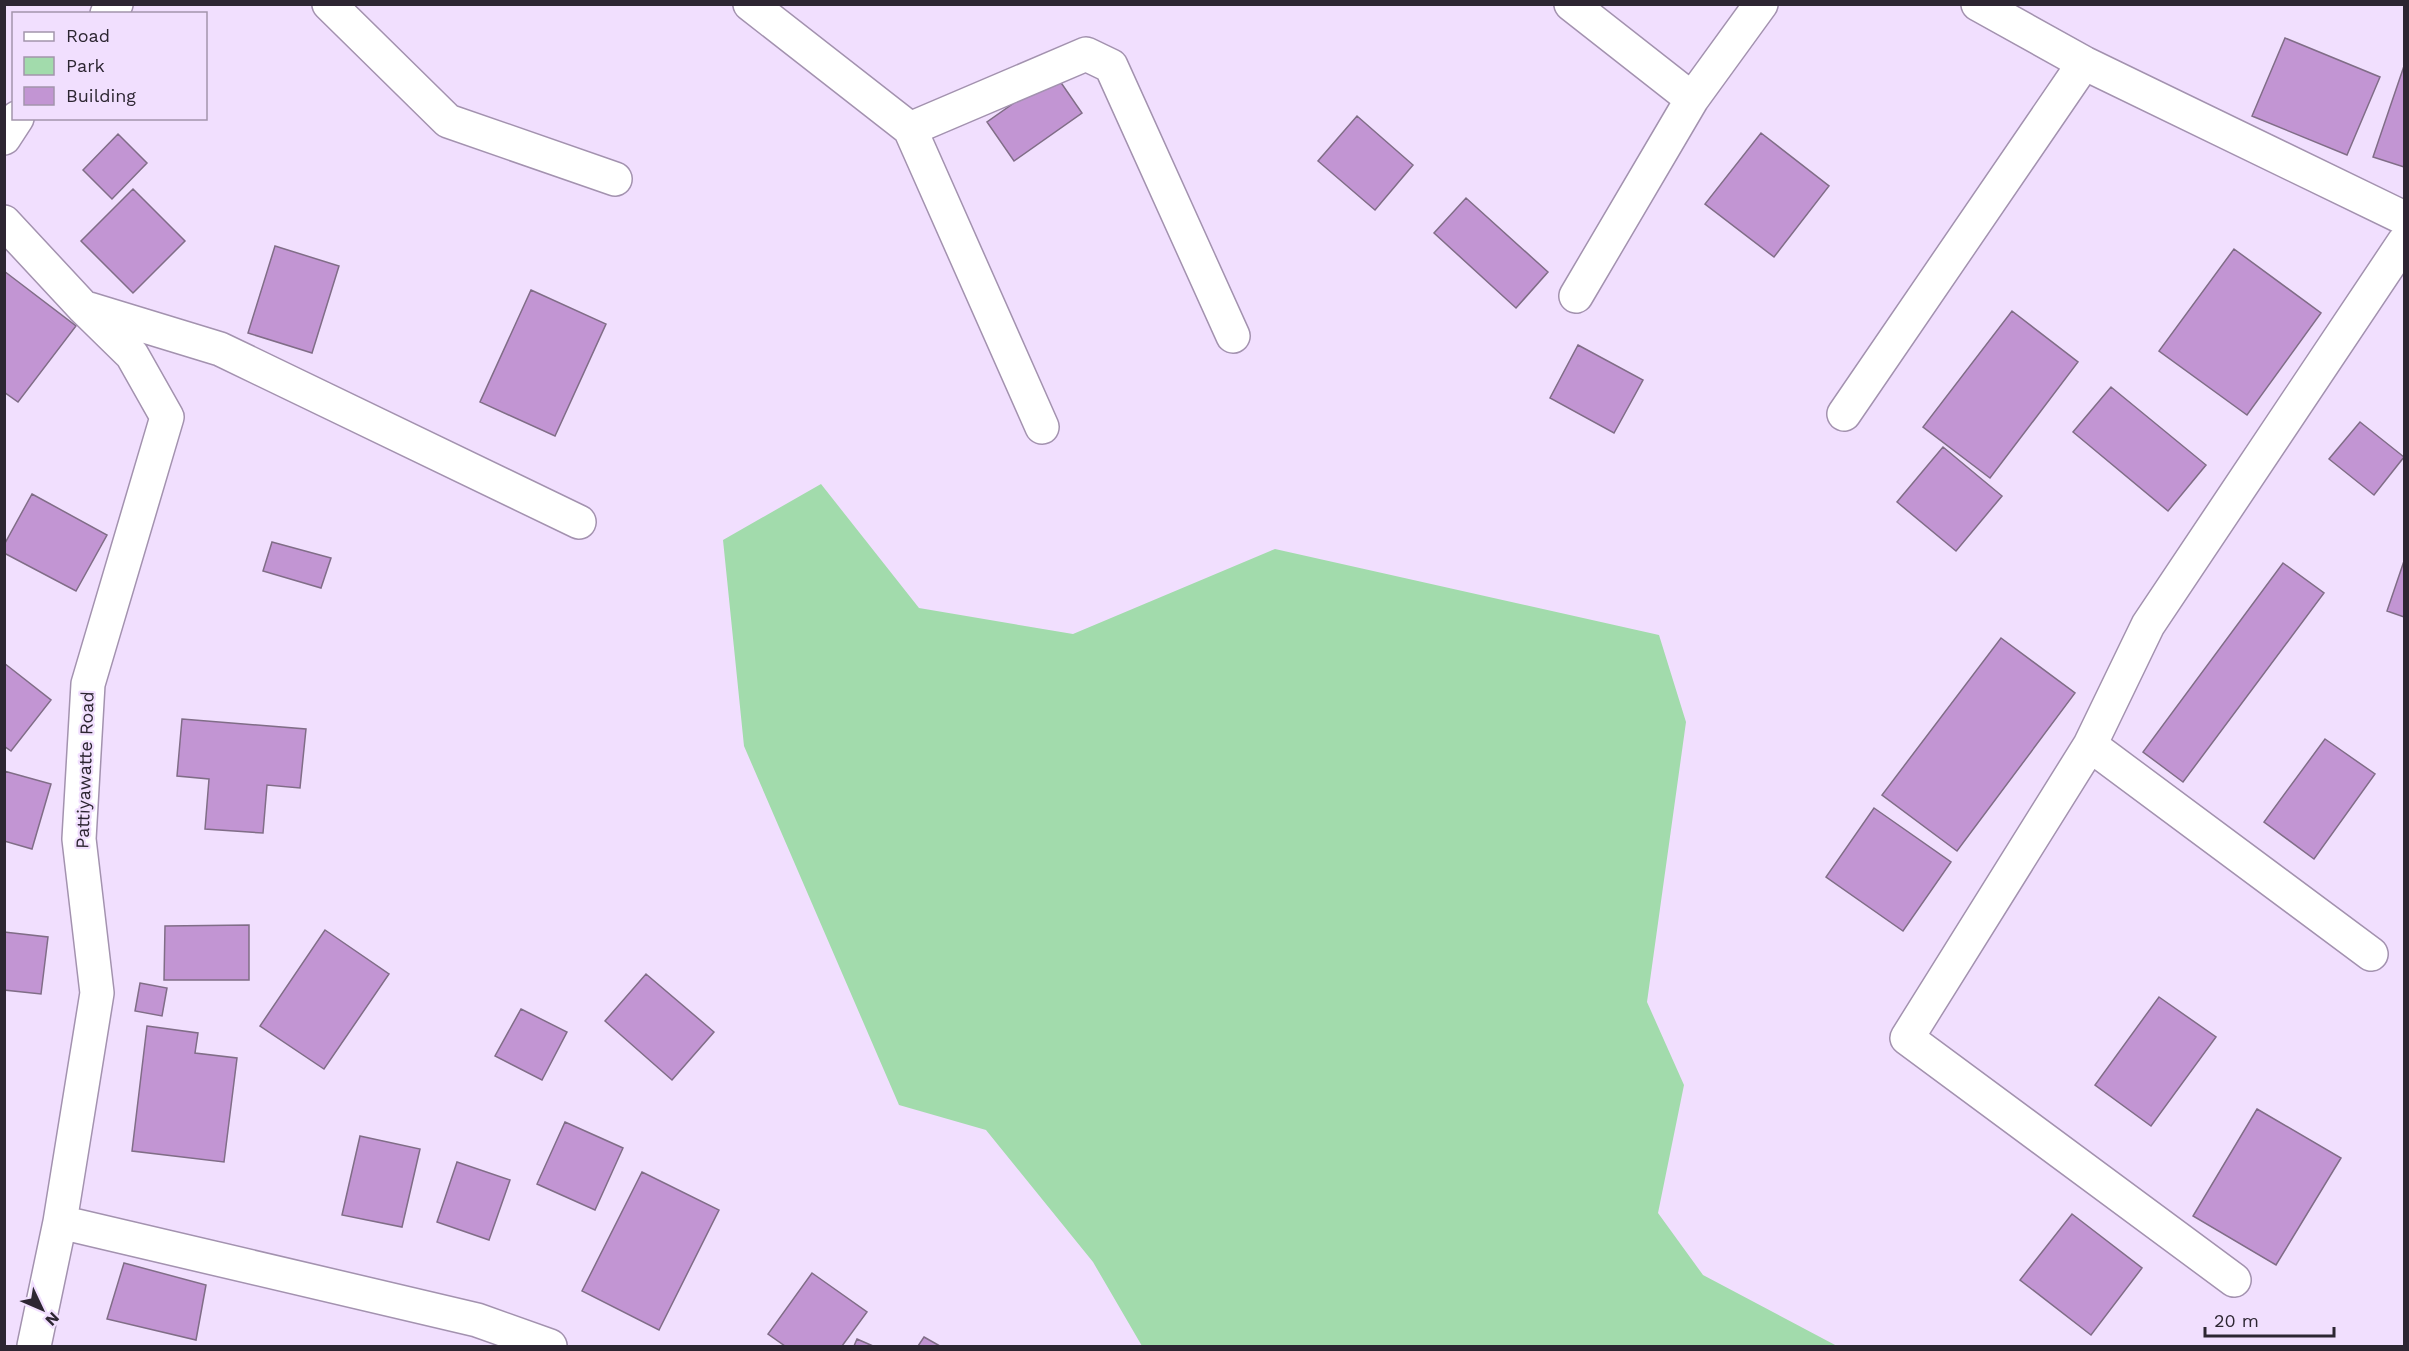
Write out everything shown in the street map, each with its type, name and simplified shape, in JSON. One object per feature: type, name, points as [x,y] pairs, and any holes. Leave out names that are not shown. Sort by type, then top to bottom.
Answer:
[{"type":"street","points":[[329,4],[448,121],[615,179]]},
{"type":"street","points":[[750,4],[910,129],[1042,427]]},
{"type":"street","points":[[1571,4],[1692,99]]},
{"type":"street","points":[[1576,296],[1692,99],[1761,4]]},
{"type":"street","points":[[1978,4],[2084,63],[2404,218]]},
{"type":"street","points":[[910,129],[1086,54],[1111,66],[1233,336]]},
{"type":"street","points":[[1844,414],[2084,63]]},
{"type":"street","points":[[4,138],[16,120]]},
{"type":"street","name":"Pattiyawatte Road","points":[[4,222],[84,308],[132,355],[167,417],[88,684],[80,839],[97,993],[60,1222],[34,1347]]},
{"type":"street","points":[[2234,1280],[1907,1038],[2090,745],[2148,625],[2404,242]]},
{"type":"street","points":[[84,308],[220,349],[579,522]]},
{"type":"street","points":[[2090,745],[2371,954]]},
{"type":"street","points":[[60,1222],[477,1320],[550,1347]]},
{"type":"green space","points":[[821,484],[919,608],[1073,634],[1275,549],[1659,635],[1686,722],[1647,1002],[1684,1085],[1658,1213],[1703,1275],[1837,1346],[1142,1346],[1093,1262],[986,1130],[899,1105],[744,746],[723,540]]},
{"type":"building","points":[[2285,38],[2380,77],[2347,155],[2252,116]]},
{"type":"building","points":[[2404,66],[2404,167],[2373,157]]},
{"type":"building","points":[[1055,74],[1082,113],[1014,161],[987,122]]},
{"type":"building","points":[[1357,116],[1413,165],[1375,210],[1318,161]]},
{"type":"building","points":[[1761,133],[1829,186],[1774,257],[1705,204]]},
{"type":"building","points":[[118,134],[147,163],[112,199],[83,170]]},
{"type":"building","points":[[133,189],[185,241],[133,293],[81,241]]},
{"type":"building","points":[[1466,198],[1548,272],[1516,308],[1434,233]]},
{"type":"building","points":[[275,246],[339,266],[312,353],[248,333]]},
{"type":"building","points":[[2234,249],[2321,313],[2247,415],[2159,351]]},
{"type":"building","points":[[4,271],[76,326],[18,402],[4,392]]},
{"type":"building","points":[[531,290],[606,324],[555,436],[480,402]]},
{"type":"building","points":[[2012,311],[2078,362],[1990,478],[1923,427]]},
{"type":"building","points":[[1578,345],[1643,380],[1614,433],[1550,398]]},
{"type":"building","points":[[2111,387],[2206,465],[2168,511],[2073,432]]},
{"type":"building","points":[[2360,422],[2404,457],[2374,495],[2329,459]]},
{"type":"building","points":[[1943,447],[2002,496],[1956,551],[1897,502]]},
{"type":"building","points":[[32,494],[107,535],[76,591],[4,553],[4,545]]},
{"type":"building","points":[[272,542],[331,558],[321,588],[263,571]]},
{"type":"building","points":[[2404,561],[2404,617],[2387,611]]},
{"type":"building","points":[[2283,563],[2324,593],[2183,782],[2143,752]]},
{"type":"building","points":[[2001,638],[2075,693],[1957,851],[1882,795]]},
{"type":"building","points":[[4,663],[51,700],[11,751],[4,746]]},
{"type":"building","points":[[182,719],[306,729],[300,788],[267,785],[263,833],[205,829],[209,779],[177,776]]},
{"type":"building","points":[[2325,739],[2375,774],[2314,859],[2264,822]]},
{"type":"building","points":[[4,771],[51,784],[32,849],[4,841]]},
{"type":"building","points":[[1874,808],[1951,862],[1903,931],[1826,877]]},
{"type":"building","points":[[249,925],[249,980],[164,980],[165,926]]},
{"type":"building","points":[[325,930],[389,974],[324,1069],[260,1026]]},
{"type":"building","points":[[4,932],[48,937],[41,994],[4,990]]},
{"type":"building","points":[[646,974],[714,1032],[672,1080],[605,1021]]},
{"type":"building","points":[[140,983],[167,988],[162,1016],[135,1011]]},
{"type":"building","points":[[2159,997],[2216,1037],[2151,1126],[2095,1085]]},
{"type":"building","points":[[521,1009],[567,1032],[542,1080],[495,1056]]},
{"type":"building","points":[[147,1026],[198,1033],[195,1053],[237,1058],[224,1162],[132,1151]]},
{"type":"building","points":[[2257,1109],[2341,1158],[2276,1265],[2193,1216]]},
{"type":"building","points":[[565,1122],[623,1148],[595,1210],[537,1184]]},
{"type":"building","points":[[360,1136],[420,1149],[402,1227],[342,1215]]},
{"type":"building","points":[[457,1162],[510,1180],[489,1240],[437,1222]]},
{"type":"building","points":[[642,1172],[719,1210],[659,1330],[582,1291]]},
{"type":"building","points":[[2072,1214],[2142,1268],[2091,1335],[2020,1280]]},
{"type":"building","points":[[124,1263],[206,1285],[196,1340],[107,1319]]},
{"type":"building","points":[[812,1273],[867,1312],[842,1346],[785,1346],[768,1334]]},
{"type":"building","points":[[924,1337],[940,1346],[918,1346]]},
{"type":"building","points":[[857,1339],[873,1346],[854,1346]]}]
